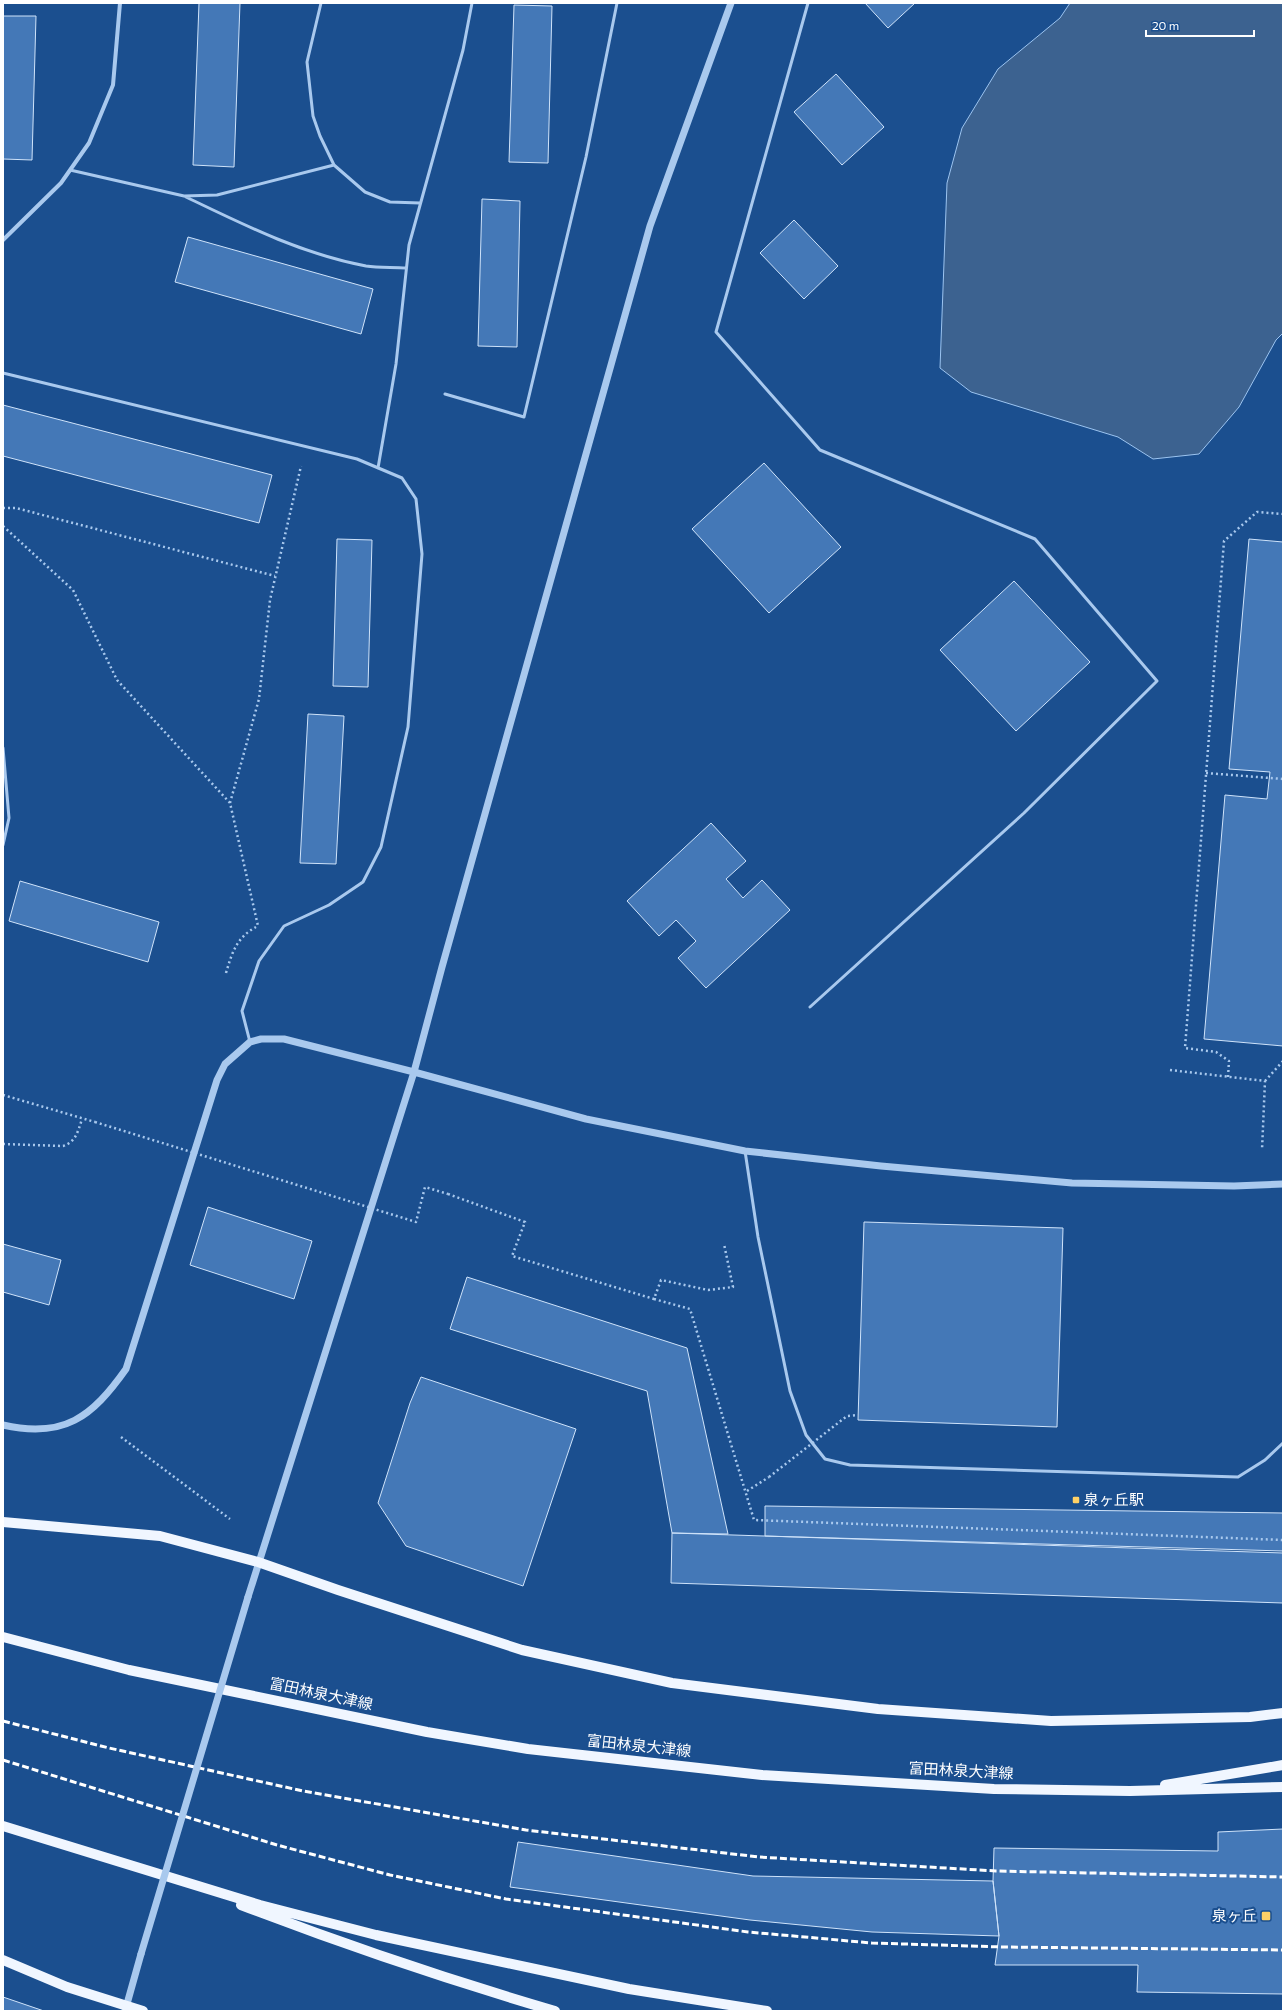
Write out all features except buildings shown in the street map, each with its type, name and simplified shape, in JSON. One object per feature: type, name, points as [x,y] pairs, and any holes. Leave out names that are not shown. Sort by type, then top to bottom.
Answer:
[{"type":"main road","points":[[3,1522],[160,1536],[258,1562],[338,1590],[522,1650],[672,1683],[878,1708],[1051,1721],[1250,1717],[1283,1713]]},
{"type":"main road","name":"富田林泉大津線","points":[[3,1637],[129,1670],[427,1732],[528,1749],[762,1775],[994,1788],[1130,1791],[1283,1787]]},
{"type":"main road","points":[[1130,1791],[1283,1765]]},
{"type":"main road","points":[[3,1826],[260,1905],[376,1935],[629,1989],[767,2011]]},
{"type":"main road","points":[[147,1870],[338,1942],[469,1986],[555,2011]]},
{"type":"main road","points":[[3,1960],[67,1987],[126,2009],[143,2011]]},
{"type":"street","points":[[3,240],[61,183],[89,143],[113,84],[120,3]]},
{"type":"street","points":[[126,2009],[140,1954],[258,1562],[414,1072],[442,967],[650,226],[731,3]]},
{"type":"street","points":[[3,1425],[23,1430],[61,1427],[88,1413],[107,1395],[126,1370],[217,1080],[225,1064],[250,1042],[261,1039],[284,1039],[414,1072],[586,1119],[745,1151],[881,1166],[1072,1183],[1234,1186],[1283,1184]]},
{"type":"lane","points":[[321,3],[307,62],[313,116],[320,136],[334,165],[365,192],[390,202],[420,203]]},
{"type":"lane","points":[[378,468],[396,364],[409,245],[463,50],[472,3]]},
{"type":"lane","points":[[445,394],[524,417],[586,157],[617,3]]},
{"type":"lane","points":[[808,3],[716,332],[820,450],[1035,539],[1157,681],[1024,813],[810,1007]]},
{"type":"lane","points":[[184,196],[217,195],[334,165]]},
{"type":"lane","points":[[70,170],[184,196],[259,232],[318,254],[368,266],[406,268]]},
{"type":"lane","points":[[3,373],[357,459],[402,478],[416,499],[422,554],[408,727],[381,847],[363,882],[329,905],[284,926],[260,961],[242,1011],[250,1042]]},
{"type":"lane","points":[[3,748],[9,818],[3,845]]},
{"type":"lane","points":[[745,1151],[758,1236],[790,1391],[806,1435],[825,1459],[850,1465],[1238,1477],[1265,1460],[1283,1443]]},
{"type":"path","points":[[258,926],[230,803],[259,699],[270,600],[306,446]]},
{"type":"path","points":[[300,468],[308,470]]},
{"type":"path","points":[[3,508],[16,508],[275,576]]},
{"type":"path","points":[[1228,1077],[1229,1061],[1216,1052],[1185,1048],[1224,541],[1257,512],[1283,514]]},
{"type":"path","points":[[3,526],[73,590],[118,680],[230,803]]},
{"type":"path","points":[[1206,773],[1283,779]]},
{"type":"path","points":[[226,973],[234,948],[245,933],[263,923]]},
{"type":"path","points":[[1262,1150],[1265,1081],[1283,1061]]},
{"type":"path","points":[[1170,1070],[1265,1081]]},
{"type":"path","points":[[3,1095],[416,1222],[425,1187],[448,1194],[525,1222],[512,1256],[690,1309],[747,1491],[754,1520],[1283,1540]]},
{"type":"path","points":[[3,1144],[63,1146],[70,1144],[76,1135],[82,1119]]},
{"type":"path","points":[[654,1299],[661,1280],[708,1290],[733,1287],[724,1244]]},
{"type":"path","points":[[747,1491],[769,1477],[847,1416],[858,1415]]},
{"type":"path","points":[[121,1437],[230,1519]]},
{"type":"water","points":[[1070,3],[1283,3],[1283,333],[1276,340],[1239,407],[1199,454],[1153,459],[1118,437],[971,392],[940,368],[947,183],[962,128],[998,69],[1060,18]]},
{"type":"railway","points":[[3,1721],[109,1748],[303,1791],[526,1830],[759,1857],[996,1871],[1283,1877]]},
{"type":"railway","points":[[3,1760],[277,1845],[390,1875],[506,1899],[748,1932],[872,1943],[1003,1947],[1283,1950]]},
{"type":"place","name":"泉ヶ丘駅","points":[[1076,1500]]},
{"type":"place","name":"泉ヶ丘","points":[[1266,1916]]}]
